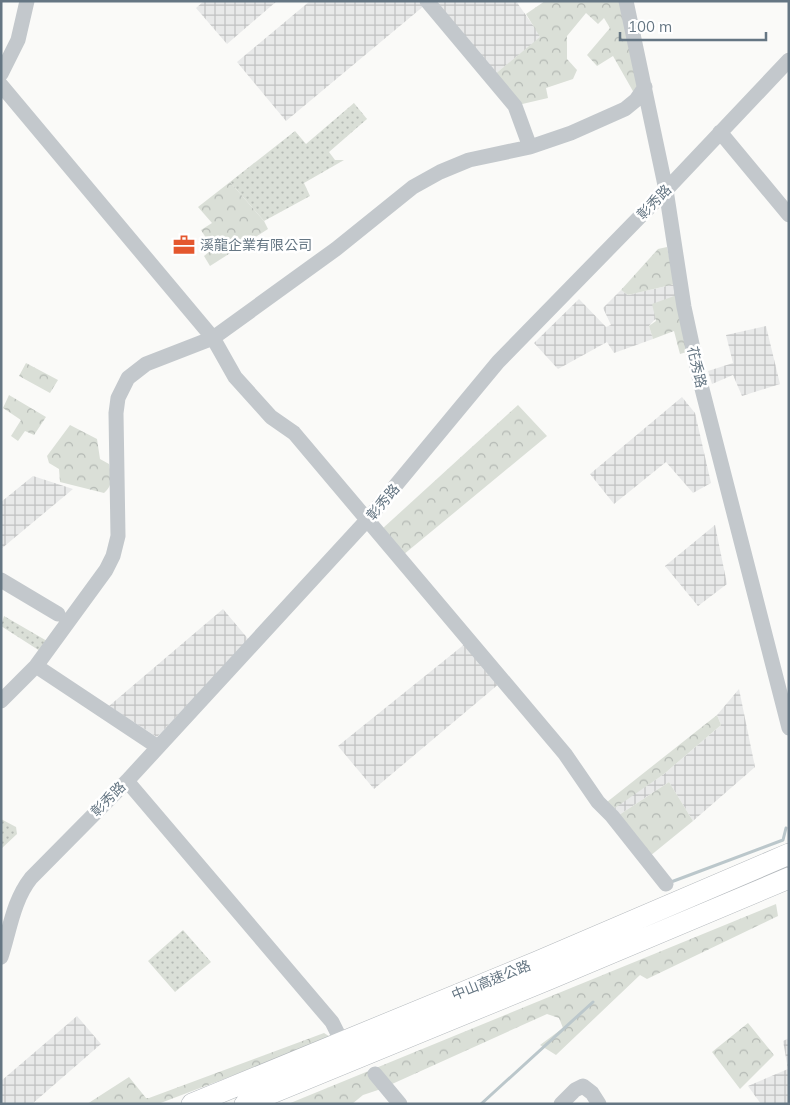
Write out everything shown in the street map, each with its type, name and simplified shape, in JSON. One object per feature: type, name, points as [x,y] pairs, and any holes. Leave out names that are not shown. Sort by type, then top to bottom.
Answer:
[{"type":"highway","name":"中山高速公路","points":[[192,1104],[545,958],[789,854]]},
{"type":"highway","name":"中山高速公路","points":[[244,1104],[789,878]]},
{"type":"street","points":[[1,74],[18,40],[27,1]]},
{"type":"street","points":[[428,1],[515,106],[530,147]]},
{"type":"street","name":"花秀路","points":[[626,1],[666,190],[684,307],[700,381],[789,728]]},
{"type":"street","name":"彰秀路","points":[[1,957],[21,890],[30,878],[127,781],[368,520],[498,362],[666,190],[789,60]]},
{"type":"street","points":[[1,85],[213,338],[235,377],[270,416],[294,432],[565,754],[598,802],[612,816],[666,884]]},
{"type":"street","points":[[3,697],[36,666],[106,570],[116,546],[118,536],[116,413],[118,398],[124,384],[134,373],[146,364],[213,338],[336,249],[413,186],[469,160],[530,147],[571,133],[625,109],[636,100],[645,87]]},
{"type":"street","points":[[720,132],[789,215]]},
{"type":"street","points":[[1,580],[58,614]]},
{"type":"street","points":[[36,666],[158,747]]},
{"type":"street","points":[[127,781],[332,1022],[336,1032]]},
{"type":"street","points":[[375,1074],[400,1104]]},
{"type":"street","points":[[562,1104],[575,1090],[582,1086],[592,1094],[599,1104]]},
{"type":"shaded area","points":[[204,1],[277,1],[227,44],[196,8]]},
{"type":"shaded area","points":[[310,1],[422,1],[425,5],[286,121],[237,62]]},
{"type":"shaded area","points":[[432,1],[516,1],[541,37],[494,75]]},
{"type":"shaded area","points":[[675,284],[677,295],[649,326],[653,339],[614,353],[607,342],[558,369],[534,343],[579,299],[606,327],[611,325],[603,308],[621,290],[628,295]]},
{"type":"shaded area","points":[[766,326],[780,384],[742,396],[733,375],[712,384],[708,371],[733,363],[726,335]]},
{"type":"shaded area","points":[[682,397],[695,413],[711,483],[693,493],[666,462],[614,504],[590,474]]},
{"type":"shaded area","points":[[33,476],[73,489],[1,549],[1,502]]},
{"type":"shaded area","points":[[715,525],[727,584],[698,606],[665,566]]},
{"type":"shaded area","points":[[223,609],[249,640],[157,737],[109,706]]},
{"type":"shaded area","points":[[466,643],[500,683],[374,789],[338,746]]},
{"type":"shaded area","points":[[739,689],[755,767],[693,821],[669,782],[619,815],[614,807],[664,774],[721,725],[717,715]]},
{"type":"shaded area","points":[[77,1016],[101,1044],[32,1104],[1,1104],[1,1081]]},
{"type":"shaded area","points":[[789,1038],[789,1104],[761,1104],[748,1086],[788,1069],[783,1041]]},
{"type":"green space","points":[[545,1],[624,1],[639,83],[634,93],[613,56],[597,66],[587,55],[610,28],[604,18],[598,24],[586,13],[567,36],[567,59],[577,70],[573,79],[546,88],[548,98],[518,105],[494,75],[540,37],[526,14]]},
{"type":"green space","points":[[354,103],[367,119],[329,152],[335,160],[344,160],[304,183],[310,196],[264,221],[230,182],[295,131],[306,144]]},
{"type":"green space","points":[[230,182],[264,221],[268,229],[210,266],[204,256],[213,249],[201,230],[212,223],[198,207]]},
{"type":"green space","points":[[667,247],[675,284],[628,295],[621,290],[658,249]]},
{"type":"green space","points":[[677,295],[690,351],[680,354],[674,331],[653,339],[649,326],[656,321],[652,304]]},
{"type":"green space","points":[[26,363],[58,380],[50,393],[19,376]]},
{"type":"green space","points":[[9,395],[46,417],[34,435],[25,431],[18,441],[11,436],[21,420],[3,408]]},
{"type":"green space","points":[[518,405],[547,436],[403,555],[382,529]]},
{"type":"green space","points":[[70,425],[97,439],[100,459],[109,464],[111,483],[104,493],[60,482],[59,469],[49,463],[47,456]]},
{"type":"green space","points":[[4,616],[47,641],[40,651],[1,626]]},
{"type":"green space","points":[[717,715],[721,725],[664,774],[612,810],[607,802]]},
{"type":"green space","points":[[669,782],[693,821],[650,856],[619,815]]},
{"type":"green space","points":[[1,819],[16,827],[17,834],[1,849]]},
{"type":"green space","points":[[776,904],[778,916],[647,979],[640,975],[556,1055],[540,1045],[563,1028],[559,1018],[547,1014],[381,1089],[363,1095],[352,1104],[288,1104]]},
{"type":"green space","points":[[183,930],[211,962],[175,992],[148,961]]},
{"type":"green space","points":[[748,1023],[774,1055],[740,1089],[712,1052]]},
{"type":"green space","points":[[324,1033],[332,1038],[158,1104],[87,1104],[129,1077],[146,1098],[149,1098]]},
{"type":"waterway","points":[[671,882],[783,840],[786,828]]},
{"type":"waterway","points":[[481,1104],[593,1002]]},
{"type":"place","name":"溪龍企業有限公司","points":[[184,245]]}]
